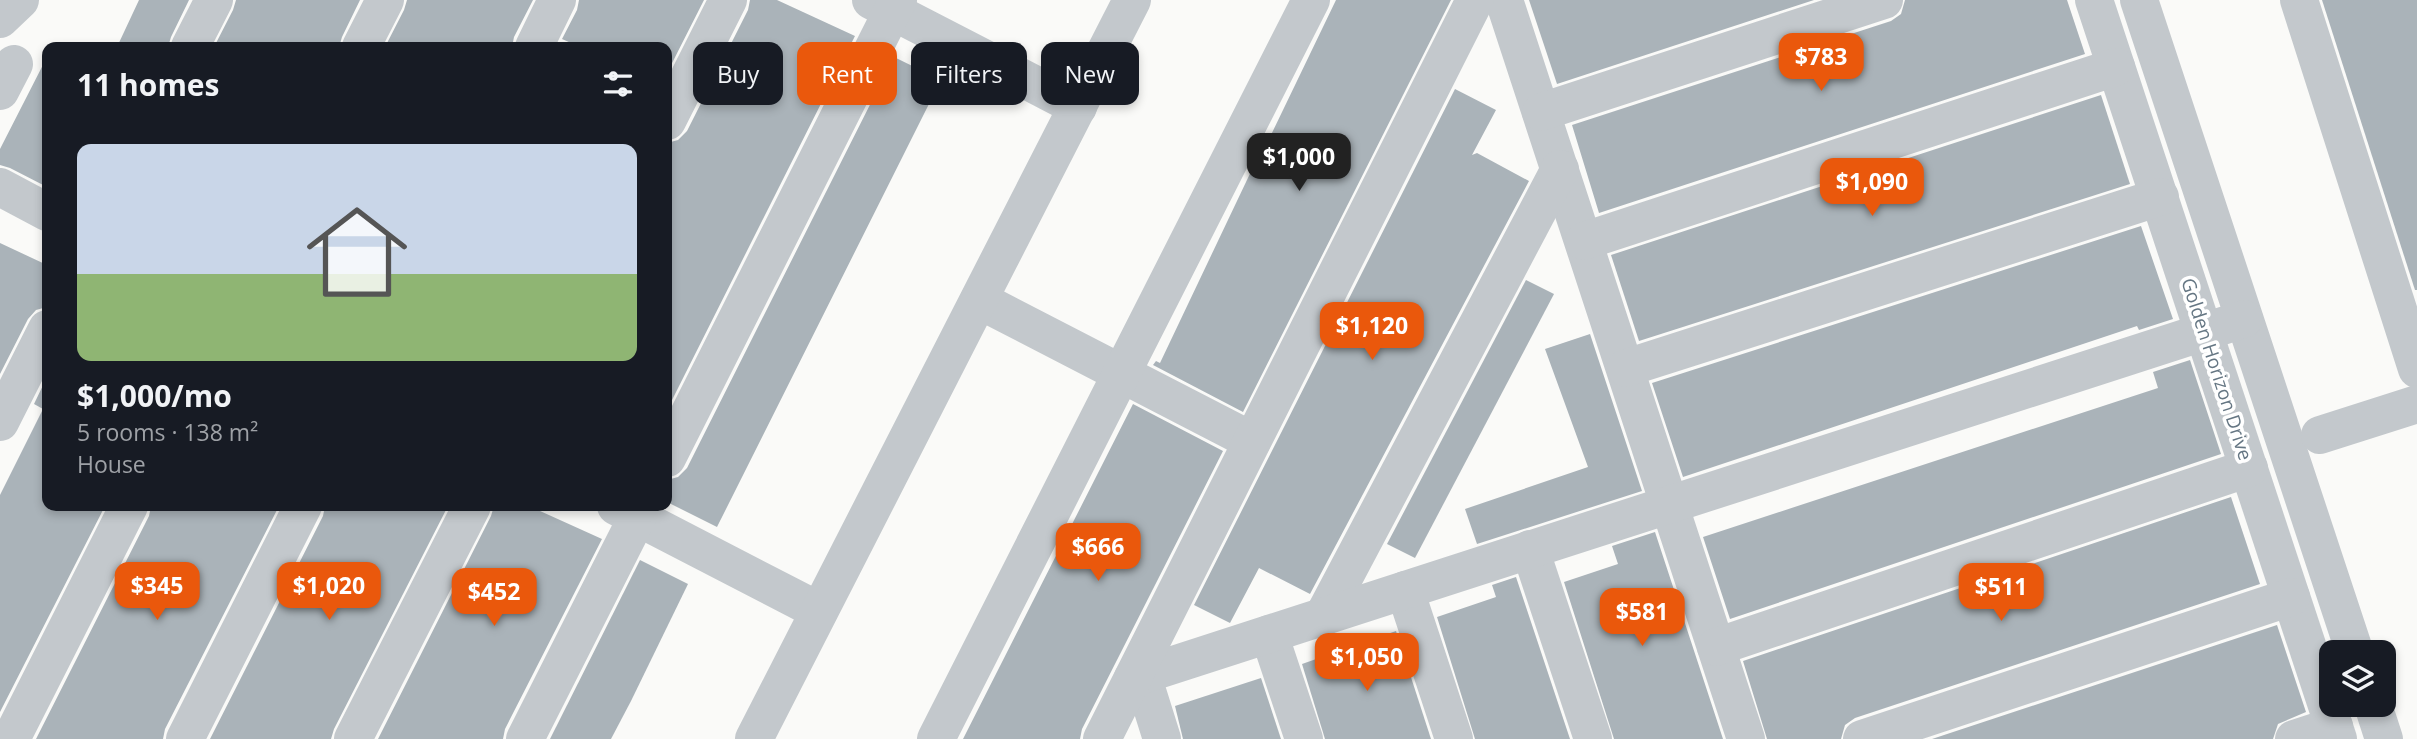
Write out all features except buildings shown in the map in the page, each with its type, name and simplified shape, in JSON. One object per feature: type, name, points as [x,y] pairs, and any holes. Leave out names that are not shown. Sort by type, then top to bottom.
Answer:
[{"type":"street","points":[[0,19],[20,0]]},
{"type":"street","points":[[193,42],[214,0]]},
{"type":"street","points":[[364,42],[385,0]]},
{"type":"street","points":[[536,42],[557,0]]},
{"type":"street","points":[[672,111],[728,0]]},
{"type":"street","points":[[754,739],[1132,0]]},
{"type":"street","points":[[936,739],[1311,0]]},
{"type":"street","points":[[1102,739],[1138,677],[1252,441],[1475,0]]},
{"type":"street","points":[[1504,0],[1746,739]]},
{"type":"street","points":[[1541,112],[1884,0]]},
{"type":"street","name":"Golden Horizon Drive","points":[[2094,0],[2336,732]]},
{"type":"street","points":[[2139,0],[2351,640]]},
{"type":"street","points":[[2299,0],[2417,369]]},
{"type":"street","points":[[672,448],[887,4],[1078,107]]},
{"type":"street","points":[[1584,241],[2116,67]]},
{"type":"street","points":[[1323,617],[1560,169]]},
{"type":"street","points":[[0,187],[42,209]]},
{"type":"street","points":[[1626,368],[2160,197]]},
{"type":"street","points":[[979,300],[1252,441]]},
{"type":"street","points":[[1138,677],[2244,319]]},
{"type":"street","points":[[0,422],[42,339]]},
{"type":"street","points":[[2320,435],[2417,404]]},
{"type":"street","points":[[1716,647],[2249,468]]},
{"type":"street","points":[[11,739],[126,511]]},
{"type":"street","points":[[185,739],[300,511]]},
{"type":"street","points":[[353,739],[469,511]]},
{"type":"street","points":[[525,739],[631,511]]},
{"type":"street","points":[[636,511],[819,611]]},
{"type":"street","points":[[1531,549],[1593,739]]},
{"type":"street","points":[[1405,590],[1454,739]]},
{"type":"street","points":[[1863,739],[2291,597]]},
{"type":"street","points":[[1269,634],[1304,739]]},
{"type":"street","points":[[1138,677],[1162,739]]},
{"type":"street","points":[[2377,717],[2384,739]]},
{"type":"street","points":[[2294,739],[2336,732]]}]
